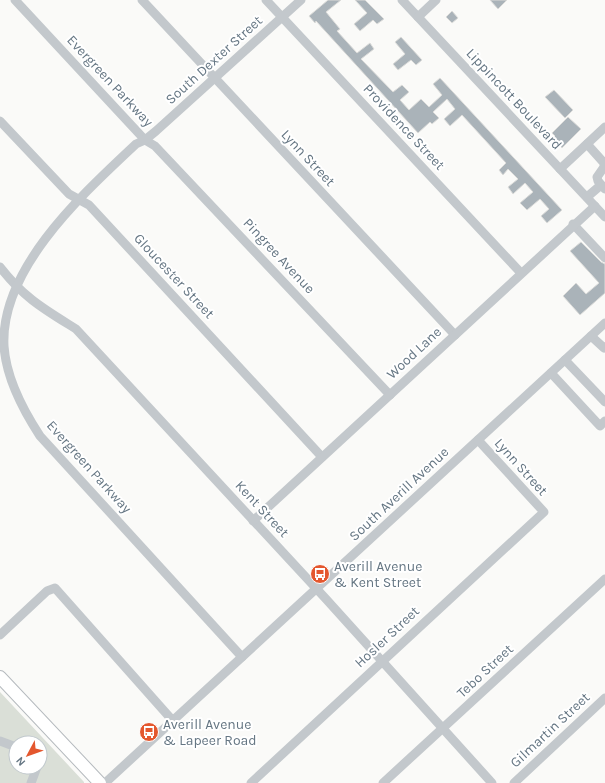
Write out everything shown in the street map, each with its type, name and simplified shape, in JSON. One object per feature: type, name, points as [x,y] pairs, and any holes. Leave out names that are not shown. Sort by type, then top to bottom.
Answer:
[{"type":"main road","points":[[0,677],[100,783]]},
{"type":"street","name":"Evergreen Parkway","points":[[15,0],[145,140],[136,144],[78,199],[40,245],[16,287],[4,322],[4,371],[26,415],[40,436],[242,657]]},
{"type":"street","name":"Lynn Street","points":[[142,0],[455,335]]},
{"type":"street","name":"Providence Street","points":[[266,0],[521,273]]},
{"type":"street","name":"South Dexter Street","points":[[145,140],[215,79],[301,0]]},
{"type":"street","name":"Lippincott Boulevard","points":[[402,0],[605,217]]},
{"type":"street","points":[[418,17],[436,0]]},
{"type":"street","name":"Gloucester Street","points":[[0,121],[69,194],[89,205],[322,457]]},
{"type":"street","points":[[560,169],[605,127]]},
{"type":"street","name":"Pingree Avenue","points":[[145,140],[161,151],[390,395]]},
{"type":"street","points":[[587,144],[604,163],[604,167],[598,177],[603,187],[587,197]]},
{"type":"street","name":"Wood Lane","points":[[253,521],[573,224],[595,206]]},
{"type":"street","points":[[573,224],[605,258]]},
{"type":"street","name":"Kent Street","points":[[0,267],[16,287],[28,298],[76,329],[316,588],[492,783]]},
{"type":"street","name":"South Averill Avenue","points":[[105,783],[605,323]]},
{"type":"street","points":[[591,336],[604,348],[605,347]]},
{"type":"street","points":[[565,360],[605,402]]},
{"type":"street","points":[[551,373],[600,426],[605,421]]},
{"type":"street","name":"Lynn Street","points":[[478,440],[544,512]]},
{"type":"street","name":"Hosler Street","points":[[250,783],[544,512]]},
{"type":"street","name":"Tebo Street","points":[[383,783],[605,578]]},
{"type":"street","points":[[0,635],[47,591],[55,588],[173,721]]},
{"type":"street","name":"Gilmartin Street","points":[[514,783],[605,698]]},
{"type":"shaded area","points":[[0,692],[40,735],[8,735],[8,775],[48,775],[48,743],[84,783],[0,783]]},
{"type":"building","points":[[328,0],[341,0],[326,12],[340,29],[337,31],[357,53],[370,43],[374,49],[361,59],[393,92],[402,85],[409,92],[400,100],[409,110],[421,99],[429,107],[442,95],[433,84],[440,78],[562,210],[547,223],[541,216],[549,209],[540,199],[527,210],[520,203],[533,192],[525,183],[513,194],[508,187],[518,179],[508,169],[503,175],[499,170],[506,163],[462,115],[450,126],[444,119],[455,109],[447,99],[433,112],[439,118],[432,124],[430,122],[418,133],[316,21],[315,23],[309,16]]},
{"type":"building","points":[[355,0],[365,0],[384,19],[377,24],[373,20],[360,31],[354,24],[367,13]]},
{"type":"building","points":[[490,0],[507,0],[498,9]]},
{"type":"building","points":[[452,11],[458,18],[452,23],[446,17]]},
{"type":"building","points":[[401,37],[422,60],[416,65],[411,60],[398,70],[393,64],[405,54],[395,42]]},
{"type":"building","points":[[554,90],[573,110],[565,118],[545,97]]},
{"type":"building","points":[[568,117],[581,129],[562,148],[553,138],[555,136],[552,133]]},
{"type":"building","points":[[581,242],[601,262],[605,264],[605,293],[580,315],[563,296],[576,283],[586,294],[599,283],[570,251]]},
{"type":"place","name":"Averill Avenue & Kent Street","points":[[320,574]]},
{"type":"place","name":"Averill Avenue & Lapeer Road","points":[[149,732]]}]
